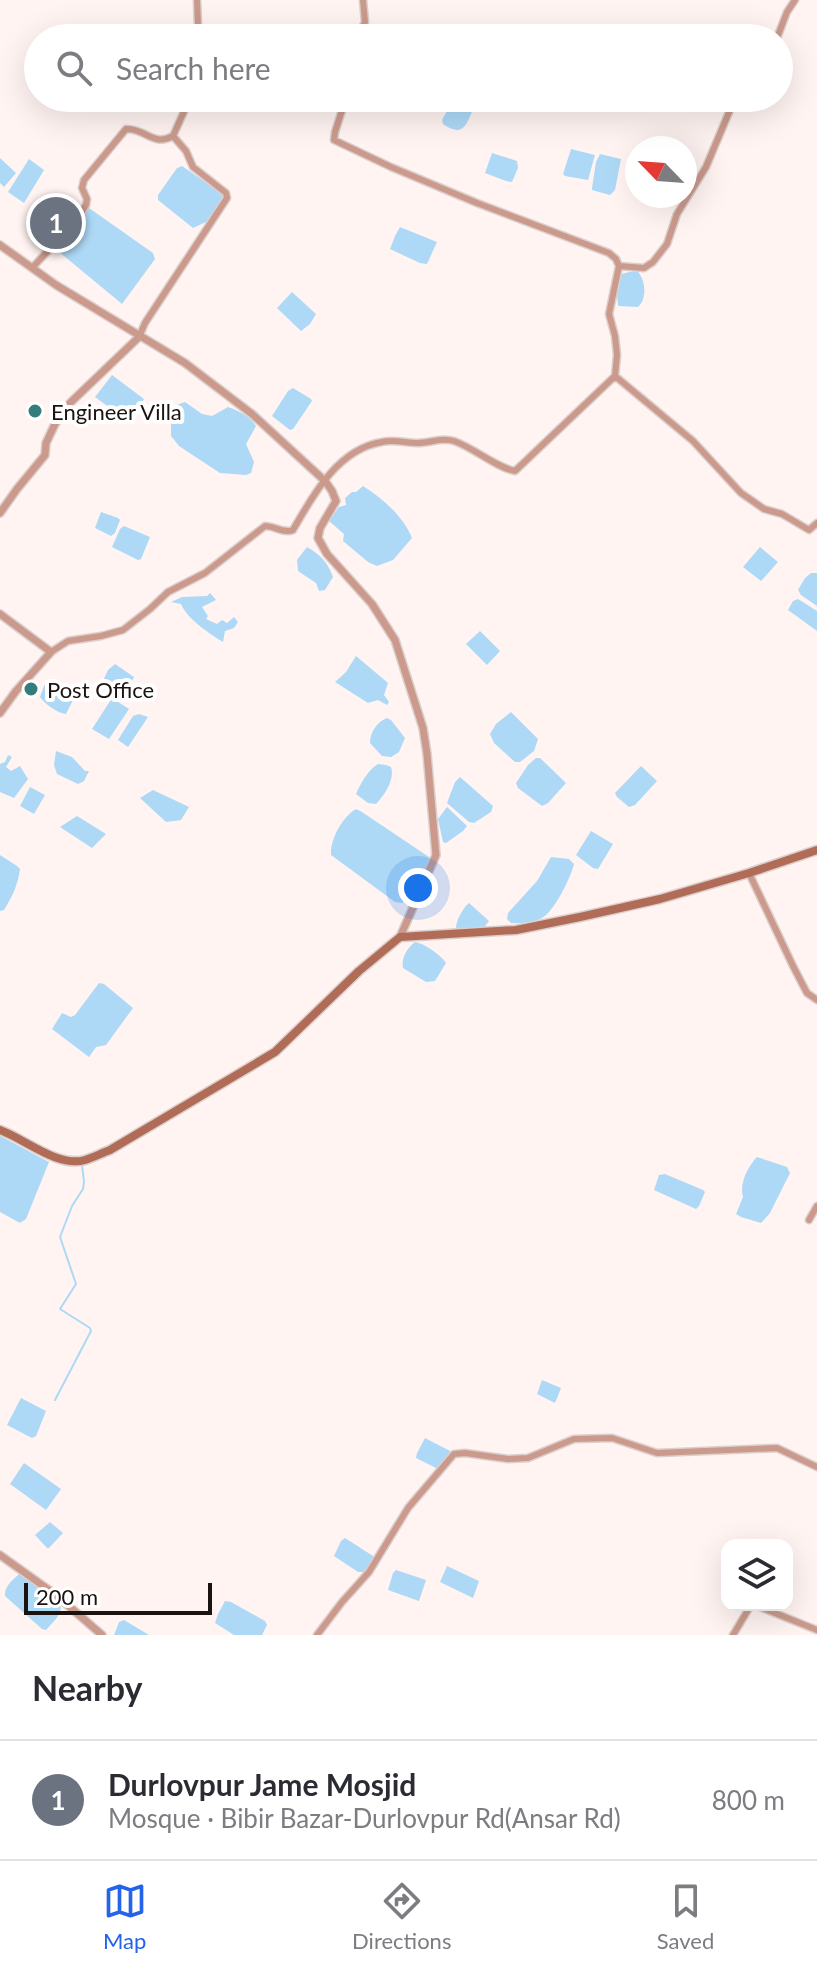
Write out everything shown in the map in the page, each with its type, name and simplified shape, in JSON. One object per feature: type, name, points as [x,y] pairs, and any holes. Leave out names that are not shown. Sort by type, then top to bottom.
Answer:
[{"type":"main road","points":[[0,1130],[55,1158],[83,1161],[110,1150],[275,1052],[359,971],[400,937],[516,930],[660,899],[817,850]]},
{"type":"street","points":[[197,0],[198,24]]},
{"type":"street","points":[[363,0],[364,24]]},
{"type":"street","points":[[782,24],[795,0]]},
{"type":"street","points":[[32,268],[80,214],[87,199],[82,188],[84,180],[126,129],[132,128],[158,140],[168,139],[173,136],[184,112]]},
{"type":"street","points":[[0,713],[51,652],[68,641],[123,630],[168,592],[205,573],[261,528],[272,526],[287,532],[293,530],[325,481],[352,455],[375,443],[452,440],[507,469],[517,470],[615,376],[617,355],[609,314],[619,266],[616,259],[609,253],[477,203],[334,140],[341,112]]},
{"type":"street","points":[[619,266],[644,268],[667,244],[677,214],[706,167],[729,112]]},
{"type":"street","points":[[0,513],[45,455],[46,443],[55,424],[70,403],[139,337],[145,323],[227,198],[226,193],[193,167],[186,151],[173,136]]},
{"type":"street","points":[[0,245],[56,285],[185,363],[252,414],[332,491],[336,501],[318,538],[327,554],[372,604],[395,640],[423,728],[427,754],[436,855],[400,937]]},
{"type":"street","points":[[615,376],[693,441],[741,493],[764,509],[782,514],[809,530],[817,523]]},
{"type":"street","points":[[0,614],[51,652]]},
{"type":"street","points":[[749,873],[807,993],[817,1000]]},
{"type":"street","points":[[809,1220],[817,1206]]},
{"type":"street","points":[[317,1635],[369,1572],[408,1508],[454,1454],[528,1458],[574,1439],[612,1438],[657,1453],[777,1448],[817,1467]]},
{"type":"street","points":[[0,1555],[56,1595],[102,1635]]},
{"type":"street","points":[[733,1635],[749,1611]]},
{"type":"street","points":[[768,1611],[817,1630]]},
{"type":"water","points":[[446,112],[472,112],[460,130],[450,128],[442,120]]},
{"type":"water","points":[[571,149],[595,155],[588,180],[563,174]]},
{"type":"water","points":[[492,153],[517,161],[518,168],[512,182],[485,173]]},
{"type":"water","points":[[600,154],[621,159],[615,190],[610,195],[592,190]]},
{"type":"water","points":[[0,158],[16,173],[4,187],[0,183]]},
{"type":"water","points":[[29,159],[44,170],[24,203],[8,192]]},
{"type":"water","points":[[182,166],[224,195],[206,222],[193,228],[158,200],[158,195],[177,168]]},
{"type":"water","points":[[89,208],[153,253],[155,259],[122,304],[58,251]]},
{"type":"water","points":[[400,227],[437,242],[427,264],[390,249]]},
{"type":"water","points":[[634,271],[643,280],[643,299],[638,307],[619,306],[619,277]]},
{"type":"water","points":[[292,292],[316,314],[301,331],[277,308]]},
{"type":"water","points":[[112,375],[144,399],[128,421],[95,397]]},
{"type":"water","points":[[293,388],[312,401],[290,430],[272,416]]},
{"type":"water","points":[[185,402],[202,414],[212,416],[228,407],[254,422],[256,426],[246,444],[254,462],[251,473],[220,473],[179,446],[171,436],[171,420],[174,410]]},
{"type":"water","points":[[363,486],[392,509],[412,538],[393,560],[377,566],[343,541],[344,534],[329,521],[339,507],[346,505],[345,498]]},
{"type":"water","points":[[101,512],[120,520],[111,536],[95,528]]},
{"type":"water","points":[[124,526],[150,537],[141,559],[112,547]]},
{"type":"water","points":[[307,547],[323,560],[331,572],[333,577],[325,590],[319,591],[316,583],[298,571],[297,560]]},
{"type":"water","points":[[760,547],[778,562],[761,581],[743,567]]},
{"type":"water","points":[[811,573],[817,573],[817,606],[798,590]]},
{"type":"water","points":[[210,593],[216,600],[202,607],[208,616],[206,619],[217,624],[222,620],[227,623],[234,617],[238,622],[234,628],[225,631],[223,642],[193,620],[181,604],[171,602]]},
{"type":"water","points":[[798,599],[817,611],[817,631],[788,610]]},
{"type":"water","points":[[480,631],[500,651],[487,665],[466,644]]},
{"type":"water","points":[[356,656],[388,683],[384,695],[389,702],[387,705],[378,700],[368,703],[335,682]]},
{"type":"water","points":[[115,664],[134,677],[128,690],[118,697],[104,688],[102,683]]},
{"type":"water","points":[[48,682],[74,698],[66,714],[52,708],[40,697]]},
{"type":"water","points":[[112,698],[129,709],[109,739],[92,729]]},
{"type":"water","points":[[511,712],[538,739],[534,751],[520,762],[515,762],[494,743],[490,734],[496,724]]},
{"type":"water","points":[[133,716],[148,717],[128,747],[118,740]]},
{"type":"water","points":[[387,718],[405,738],[399,752],[391,757],[382,756],[370,743],[375,728]]},
{"type":"water","points":[[56,751],[72,757],[85,771],[89,771],[84,781],[78,784],[57,774],[54,765]]},
{"type":"water","points":[[8,755],[12,757],[6,767],[11,771],[20,766],[28,779],[14,798],[0,792],[0,764],[5,762]]},
{"type":"water","points":[[536,758],[540,758],[566,783],[542,806],[518,788],[516,783]]},
{"type":"water","points":[[378,764],[391,767],[390,782],[376,804],[368,803],[356,794]]},
{"type":"water","points":[[641,766],[657,781],[635,805],[629,807],[615,793]]},
{"type":"water","points":[[460,777],[493,806],[491,812],[474,823],[447,803]]},
{"type":"water","points":[[30,787],[45,795],[34,814],[20,806]]},
{"type":"water","points":[[153,790],[189,807],[181,820],[166,822],[140,798]]},
{"type":"water","points":[[447,807],[467,826],[446,843],[443,842],[438,819]]},
{"type":"water","points":[[356,809],[429,857],[420,883],[406,901],[395,902],[331,855],[338,829]]},
{"type":"water","points":[[77,816],[106,834],[92,848],[60,827]]},
{"type":"water","points":[[591,831],[613,844],[598,869],[576,855]]},
{"type":"water","points":[[0,855],[20,869],[12,896],[4,910],[0,911]]},
{"type":"water","points":[[551,857],[569,859],[574,864],[557,902],[538,920],[511,923],[507,919],[508,913],[537,881]]},
{"type":"water","points":[[469,903],[489,921],[483,929],[456,931],[460,916]]},
{"type":"water","points":[[415,942],[432,950],[446,963],[435,981],[426,982],[403,968],[405,954]]},
{"type":"water","points":[[99,983],[133,1008],[106,1045],[96,1047],[89,1057],[52,1029],[62,1013],[71,1017],[75,1015]]},
{"type":"water","points":[[0,1136],[49,1162],[26,1219],[20,1223],[0,1212]]},
{"type":"water","points":[[757,1157],[787,1167],[790,1173],[770,1213],[761,1223],[736,1214],[743,1197],[745,1176]]},
{"type":"water","points":[[665,1174],[705,1192],[696,1209],[654,1190],[659,1175]]},
{"type":"water","points":[[542,1380],[561,1388],[555,1403],[537,1394]]},
{"type":"water","points":[[21,1398],[46,1411],[36,1436],[32,1438],[7,1425]]},
{"type":"water","points":[[425,1438],[452,1452],[440,1468],[416,1458]]},
{"type":"water","points":[[24,1463],[61,1489],[46,1510],[10,1484]]},
{"type":"water","points":[[50,1522],[63,1533],[47,1548],[35,1535]]},
{"type":"water","points":[[345,1538],[373,1556],[364,1572],[358,1572],[334,1556]]},
{"type":"water","points":[[447,1566],[479,1581],[473,1598],[440,1582]]},
{"type":"water","points":[[396,1570],[426,1580],[419,1601],[388,1590]]},
{"type":"water","points":[[19,1574],[61,1607],[46,1630],[5,1596],[7,1586]]},
{"type":"water","points":[[225,1601],[265,1621],[267,1625],[262,1635],[234,1635],[215,1623]]},
{"type":"water","points":[[124,1620],[149,1635],[114,1635],[119,1622]]},
{"type":"waterway","points":[[55,1400],[91,1331],[60,1309],[76,1284],[60,1237],[72,1206],[83,1189],[82,1165]]},
{"type":"place","name":"Durlovpur Jame Mosjid","points":[[56,223]]},
{"type":"place","name":"Engineer Villa","points":[[35,411]]},
{"type":"place","name":"Post Office","points":[[31,689]]}]
